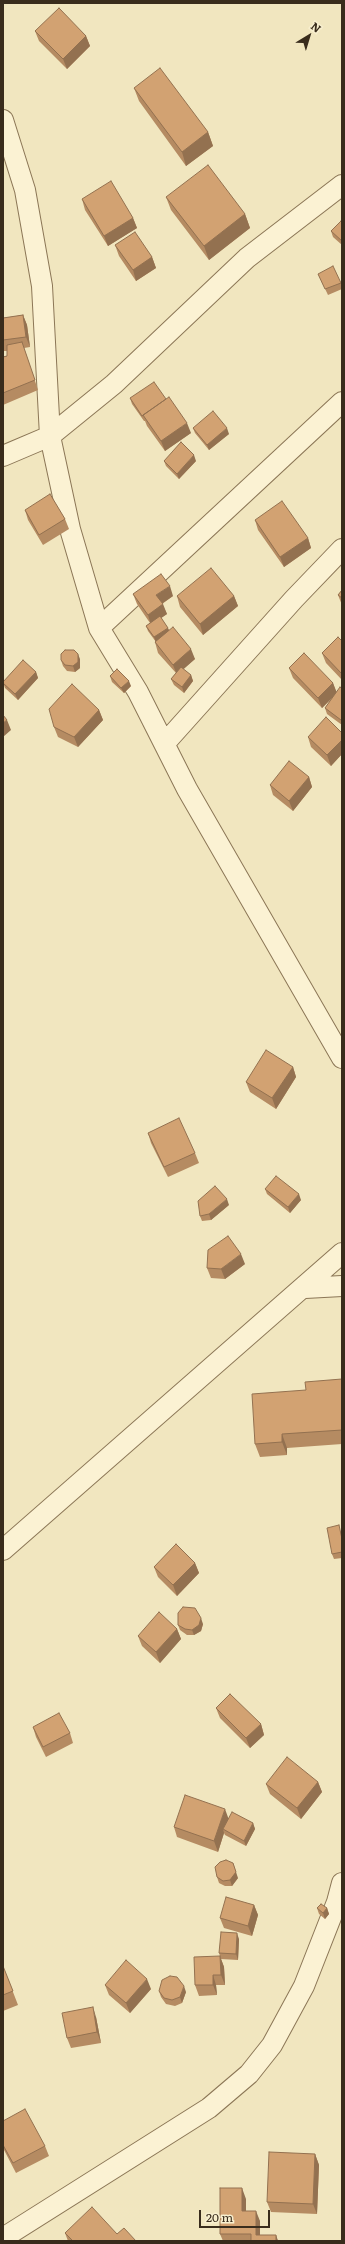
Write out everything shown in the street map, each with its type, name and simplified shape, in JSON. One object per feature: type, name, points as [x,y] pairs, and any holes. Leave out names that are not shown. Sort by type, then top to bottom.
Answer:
[{"type":"street","points":[[3,120],[25,190],[42,286],[50,436],[70,529],[99,628],[138,692],[187,789],[342,1058]]},
{"type":"street","points":[[3,456],[50,436],[114,384],[247,258],[342,185]]},
{"type":"street","points":[[99,628],[342,402]]},
{"type":"street","points":[[165,743],[294,599],[342,549]]},
{"type":"street","points":[[3,1550],[305,1288],[342,1253]]},
{"type":"street","points":[[305,1288],[342,1286]]},
{"type":"street","points":[[3,2238],[209,2108],[249,2074],[272,2045],[304,1986],[336,1902],[342,1882]]},
{"type":"building","points":[[59,8],[86,36],[63,59],[35,31]]},
{"type":"building","points":[[160,68],[208,132],[182,152],[134,88]]},
{"type":"building","points":[[208,165],[245,214],[204,246],[166,197]]},
{"type":"building","points":[[111,181],[133,218],[104,236],[82,199]]},
{"type":"building","points":[[341,221],[342,222],[342,241],[331,231]]},
{"type":"building","points":[[135,232],[152,257],[133,270],[115,245]]},
{"type":"building","points":[[333,266],[341,283],[325,289],[318,274]]},
{"type":"building","points":[[23,315],[26,337],[3,340],[3,318]]},
{"type":"building","points":[[22,342],[35,380],[3,393],[3,357],[7,356],[7,345]]},
{"type":"building","points":[[154,382],[166,399],[142,416],[130,398]]},
{"type":"building","points":[[169,397],[187,423],[161,441],[143,415]]},
{"type":"building","points":[[213,411],[227,428],[207,445],[193,428]]},
{"type":"building","points":[[181,442],[194,455],[177,474],[164,461]]},
{"type":"building","points":[[50,494],[65,519],[39,535],[25,510]]},
{"type":"building","points":[[282,501],[308,538],[280,557],[255,520]]},
{"type":"building","points":[[211,568],[234,596],[200,624],[177,596]]},
{"type":"building","points":[[161,574],[170,586],[156,595],[163,604],[148,615],[133,594]]},
{"type":"building","points":[[342,590],[342,598],[338,595]]},
{"type":"building","points":[[160,616],[168,628],[154,637],[146,626]]},
{"type":"building","points":[[173,627],[191,649],[173,665],[155,642]]},
{"type":"building","points":[[338,637],[342,641],[342,674],[322,653]]},
{"type":"building","points":[[65,650],[74,650],[78,654],[78,662],[73,666],[65,665],[61,660],[61,654]]},
{"type":"building","points":[[304,653],[333,683],[318,698],[289,668]]},
{"type":"building","points":[[23,660],[36,672],[15,694],[3,682]]},
{"type":"building","points":[[181,667],[191,675],[182,687],[171,679]]},
{"type":"building","points":[[117,669],[129,681],[121,688],[110,676]]},
{"type":"building","points":[[72,684],[99,710],[74,737],[54,727],[49,709]]},
{"type":"building","points":[[340,687],[342,689],[341,720],[325,708]]},
{"type":"building","points":[[3,715],[7,720],[3,723]]},
{"type":"building","points":[[326,717],[342,733],[342,740],[327,755],[308,737]]},
{"type":"building","points":[[289,761],[309,777],[289,801],[270,785]]},
{"type":"building","points":[[266,1050],[293,1067],[272,1098],[246,1082]]},
{"type":"building","points":[[179,1118],[195,1153],[164,1167],[148,1133]]},
{"type":"building","points":[[276,1176],[299,1194],[288,1207],[265,1189]]},
{"type":"building","points":[[215,1186],[227,1199],[209,1214],[200,1216],[198,1201]]},
{"type":"building","points":[[228,1236],[241,1254],[221,1269],[207,1268],[208,1250]]},
{"type":"building","points":[[342,1379],[342,1430],[282,1434],[282,1442],[255,1444],[252,1394],[306,1390],[305,1382]]},
{"type":"building","points":[[339,1525],[342,1539],[342,1552],[332,1554],[327,1528]]},
{"type":"building","points":[[176,1544],[195,1563],[173,1585],[154,1567]]},
{"type":"building","points":[[183,1607],[195,1608],[201,1618],[199,1625],[192,1630],[185,1629],[178,1625],[178,1613]]},
{"type":"building","points":[[159,1612],[177,1629],[156,1652],[138,1636]]},
{"type":"building","points":[[230,1694],[261,1724],[246,1738],[216,1708]]},
{"type":"building","points":[[59,1713],[70,1733],[43,1747],[33,1727]]},
{"type":"building","points":[[287,1757],[318,1782],[297,1808],[266,1784]]},
{"type":"building","points":[[185,1795],[225,1809],[214,1841],[174,1827]]},
{"type":"building","points":[[232,1812],[253,1823],[244,1841],[223,1829]]},
{"type":"building","points":[[226,1860],[233,1863],[236,1872],[230,1880],[223,1881],[217,1877],[215,1867],[220,1862]]},
{"type":"building","points":[[226,1897],[254,1905],[248,1926],[220,1918]]},
{"type":"building","points":[[321,1904],[327,1908],[323,1913],[317,1908]]},
{"type":"building","points":[[221,1932],[237,1933],[236,1954],[219,1953]]},
{"type":"building","points":[[220,1956],[221,1975],[213,1975],[213,1985],[195,1985],[194,1957]]},
{"type":"building","points":[[126,1960],[147,1979],[126,2003],[105,1985]]},
{"type":"building","points":[[3,1966],[13,1991],[3,1995]]},
{"type":"building","points":[[170,1976],[177,1977],[184,1986],[180,1997],[172,2000],[164,1998],[159,1991],[162,1980]]},
{"type":"building","points":[[93,2007],[97,2032],[67,2038],[62,2013]]},
{"type":"building","points":[[25,2109],[45,2146],[13,2163],[3,2145],[3,2121]]},
{"type":"building","points":[[269,2152],[315,2154],[313,2204],[267,2202]]},
{"type":"building","points":[[220,2188],[242,2188],[242,2211],[256,2211],[256,2235],[276,2235],[276,2241],[251,2241],[251,2234],[220,2234]]},
{"type":"building","points":[[92,2207],[117,2234],[124,2228],[136,2241],[73,2241],[65,2233]]}]
